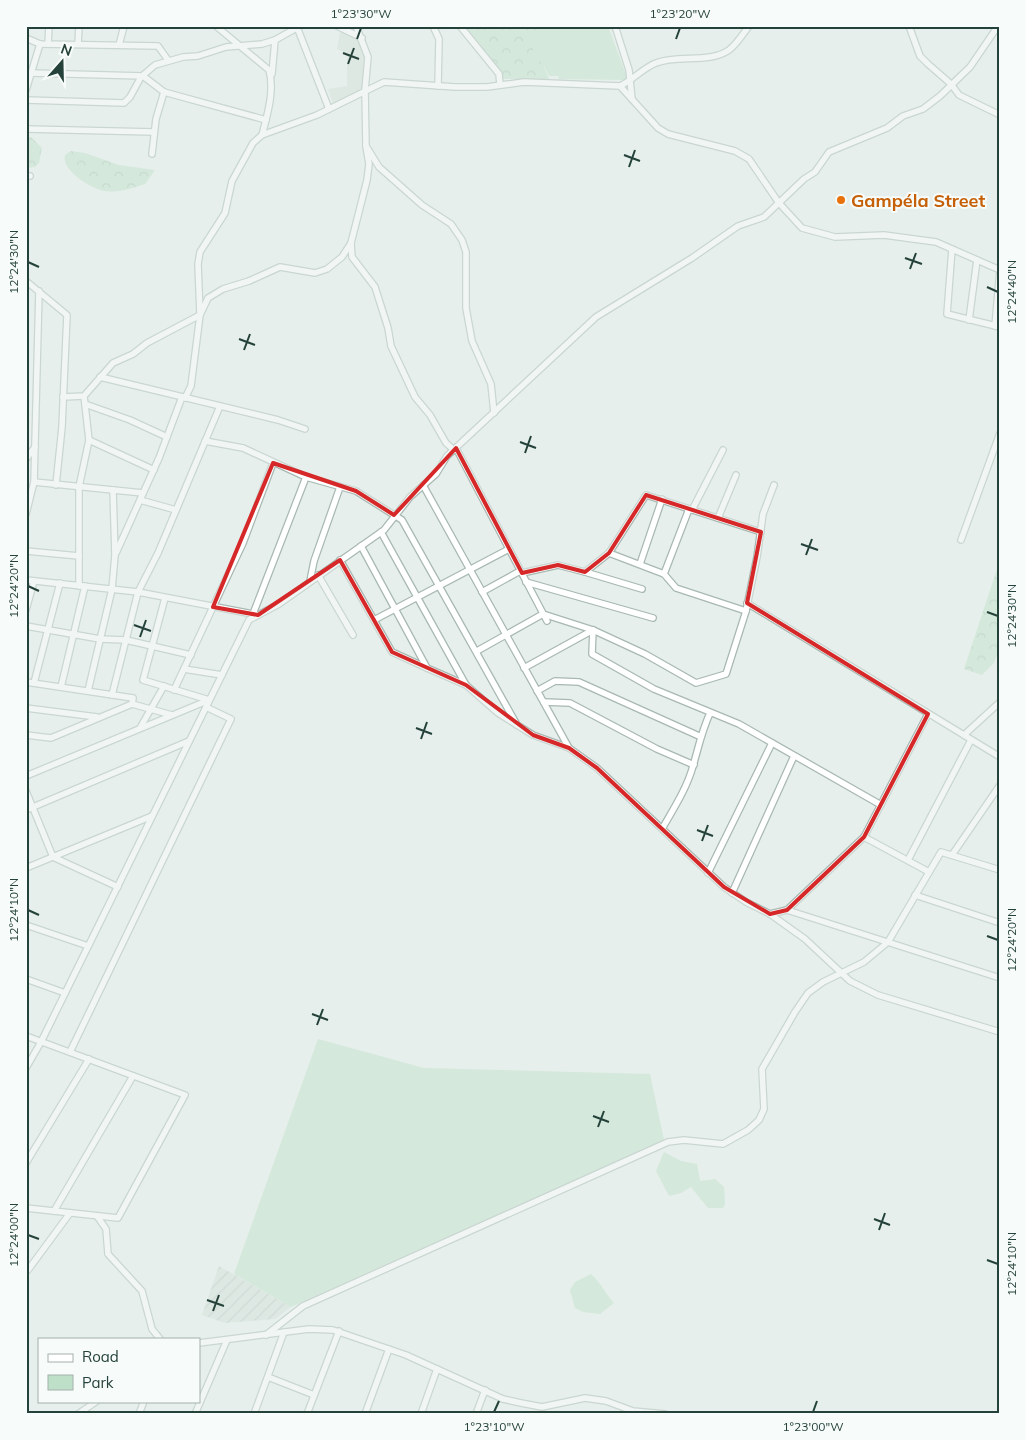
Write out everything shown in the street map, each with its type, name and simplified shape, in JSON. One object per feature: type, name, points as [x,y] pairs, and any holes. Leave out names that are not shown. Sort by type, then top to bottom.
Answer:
[{"type":"street","points":[[48,44],[49,26]]},
{"type":"street","points":[[78,44],[79,26]]},
{"type":"street","points":[[120,45],[124,26]]},
{"type":"street","points":[[216,26],[256,60],[266,65],[271,76]]},
{"type":"street","points":[[337,26],[362,38]]},
{"type":"street","points":[[356,26],[368,57],[365,90],[366,146],[369,164],[367,180],[351,243],[352,257],[375,287],[388,328],[391,346],[415,397],[430,414],[446,443],[455,449],[547,621]]},
{"type":"street","points":[[432,26],[439,39],[438,86]]},
{"type":"street","points":[[460,26],[499,74],[500,85]]},
{"type":"street","points":[[615,26],[629,70],[632,99]]},
{"type":"street","points":[[115,555],[154,470],[184,397],[191,386],[200,314],[198,264],[200,252],[225,213],[232,180],[253,143],[262,135],[329,109],[384,82],[438,86],[500,85],[524,82],[620,86],[630,82],[655,63],[675,58],[711,57],[727,52],[749,26]]},
{"type":"street","points":[[909,26],[920,56],[951,84],[960,95],[1000,115]]},
{"type":"street","points":[[26,1068],[42,1042],[249,620],[279,604],[381,532],[394,514],[436,474],[447,456],[596,317],[692,258],[738,226],[764,217],[804,179],[815,172],[829,152],[873,135],[903,116],[923,109],[940,96],[970,67],[985,42],[998,26]]},
{"type":"street","points":[[26,100],[124,103],[130,98],[143,76],[155,65],[168,60],[198,56],[238,45],[262,44],[274,40],[298,27],[329,109]]},
{"type":"street","points":[[26,38],[40,44],[158,46],[168,60]]},
{"type":"street","points":[[262,135],[266,120],[274,40]]},
{"type":"street","points":[[26,90],[40,44]]},
{"type":"street","points":[[31,73],[143,76],[164,92],[266,120]]},
{"type":"street","points":[[620,86],[658,128],[668,134],[735,151],[749,159],[779,203],[802,228],[814,233],[835,237],[884,235],[936,242],[952,249],[977,260],[1000,270],[997,327],[947,314],[952,249]]},
{"type":"street","points":[[152,154],[154,132],[164,92]]},
{"type":"street","points":[[26,130],[154,132]]},
{"type":"street","points":[[366,146],[379,167],[422,205],[452,224],[462,240],[466,252],[466,308],[472,341],[492,384],[494,413]]},
{"type":"street","points":[[61,687],[74,634],[82,586],[79,556],[79,487],[89,440],[84,396],[113,364],[133,354],[146,343],[200,314],[208,298],[223,288],[249,281],[280,268],[287,267],[309,273],[321,271],[342,256],[351,243]]},
{"type":"street","points":[[969,320],[977,260]]},
{"type":"street","points":[[26,281],[67,315],[56,484]]},
{"type":"street","points":[[26,514],[34,482],[39,292]]},
{"type":"street","points":[[100,377],[278,420],[304,429]]},
{"type":"street","points":[[63,397],[84,396]]},
{"type":"street","points":[[84,404],[130,420],[167,437]]},
{"type":"street","points":[[112,695],[138,592],[158,553],[220,406]]},
{"type":"street","points":[[961,540],[1000,433]]},
{"type":"street","points":[[89,440],[154,470]]},
{"type":"street","points":[[205,441],[242,448],[306,476],[356,492],[402,520],[517,725]]},
{"type":"street","points":[[26,459],[35,447]]},
{"type":"street","points":[[664,574],[690,509],[723,450]]},
{"type":"street","points":[[174,690],[243,543],[273,463]]},
{"type":"street","points":[[718,518],[736,475]]},
{"type":"street","points":[[256,615],[306,476]]},
{"type":"street","points":[[34,482],[143,493]]},
{"type":"street","points":[[423,485],[569,748]]},
{"type":"street","points":[[476,652],[543,614],[593,630],[696,683],[726,674],[746,611],[763,514],[774,485]]},
{"type":"street","points":[[310,581],[314,560],[340,487]]},
{"type":"street","points":[[88,691],[112,589],[115,555],[113,490]]},
{"type":"street","points":[[585,572],[610,553],[646,496],[761,532]]},
{"type":"street","points":[[140,500],[176,510]]},
{"type":"street","points":[[640,564],[662,500]]},
{"type":"street","points":[[381,532],[466,685]]},
{"type":"street","points":[[361,546],[427,668]]},
{"type":"street","points":[[374,620],[417,596],[440,587],[509,549]]},
{"type":"street","points":[[26,551],[79,556]]},
{"type":"street","points":[[610,553],[664,574],[676,588],[746,611]]},
{"type":"street","points":[[340,560],[392,652],[466,685],[498,713],[533,735],[569,748],[597,768],[708,873],[732,893],[770,914],[805,939],[850,981],[878,995],[1000,1032]]},
{"type":"street","points":[[482,592],[521,572],[558,565],[642,589]]},
{"type":"street","points":[[318,576],[353,635]]},
{"type":"street","points":[[26,580],[138,592],[256,615]]},
{"type":"street","points":[[26,610],[34,580]]},
{"type":"street","points":[[526,582],[653,618]]},
{"type":"street","points":[[34,683],[60,583]]},
{"type":"street","points":[[165,598],[143,680],[209,700]]},
{"type":"street","points":[[746,603],[1000,757]]},
{"type":"street","points":[[26,626],[100,639],[126,640],[191,655]]},
{"type":"street","points":[[524,668],[593,630]]},
{"type":"street","points":[[593,630],[592,654],[654,689],[739,724],[881,805]]},
{"type":"street","points":[[184,669],[222,675]]},
{"type":"street","points":[[537,691],[555,681],[579,682],[700,736]]},
{"type":"street","points":[[26,682],[133,698],[132,704]]},
{"type":"street","points":[[140,729],[164,686]]},
{"type":"street","points":[[26,776],[209,700]]},
{"type":"street","points":[[544,702],[570,703],[649,745],[694,766]]},
{"type":"street","points":[[964,735],[1000,702]]},
{"type":"street","points":[[26,734],[51,738],[132,704],[172,715]]},
{"type":"street","points":[[70,1052],[231,719],[206,707]]},
{"type":"street","points":[[26,708],[99,717]]},
{"type":"street","points":[[662,828],[681,795],[694,766],[700,736],[710,713]]},
{"type":"street","points":[[770,914],[787,910],[864,837],[928,714]]},
{"type":"street","points":[[908,860],[971,740]]},
{"type":"street","points":[[26,810],[189,741]]},
{"type":"street","points":[[708,873],[772,744]]},
{"type":"street","points":[[732,893],[794,756]]},
{"type":"street","points":[[952,855],[1000,785]]},
{"type":"street","points":[[26,791],[53,856],[118,887]]},
{"type":"street","points":[[26,868],[152,816]]},
{"type":"street","points":[[864,837],[929,872]]},
{"type":"street","points":[[266,1335],[304,1306],[668,1142],[684,1140],[723,1144],[748,1130],[759,1120],[764,1109],[762,1069],[808,993],[823,982],[864,962],[888,942],[941,852],[1000,870]]},
{"type":"street","points":[[915,895],[1000,923]]},
{"type":"street","points":[[787,910],[1000,978]]},
{"type":"street","points":[[26,925],[88,946]]},
{"type":"street","points":[[26,979],[65,993]]},
{"type":"street","points":[[26,1036],[186,1095],[118,1218],[26,1208]]},
{"type":"street","points":[[26,1163],[89,1060]]},
{"type":"street","points":[[54,1211],[133,1076]]},
{"type":"street","points":[[28,1270],[70,1213]]},
{"type":"street","points":[[97,1216],[106,1229],[108,1254],[136,1282],[142,1291],[152,1329],[159,1338]]},
{"type":"street","points":[[200,1343],[309,1329],[339,1331],[389,1349],[503,1399],[538,1406],[553,1406],[585,1398],[606,1401],[633,1410],[665,1414]]},
{"type":"street","points":[[307,1414],[339,1331]]},
{"type":"street","points":[[254,1414],[284,1332]]},
{"type":"street","points":[[195,1414],[227,1340]]},
{"type":"street","points":[[366,1414],[389,1349]]},
{"type":"street","points":[[421,1414],[437,1369]]},
{"type":"street","points":[[268,1377],[314,1395]]},
{"type":"street","points":[[476,1414],[485,1390]]},
{"type":"street","points":[[78,1414],[96,1402]]},
{"type":"street","points":[[139,1414],[144,1402]]},
{"type":"street","points":[[535,1414],[538,1406]]},
{"type":"highlighted area","points":[[456,448],[522,573],[558,565],[585,572],[609,553],[646,495],[761,532],[747,603],[928,714],[864,837],[787,910],[770,914],[724,887],[597,768],[569,748],[533,735],[466,685],[392,652],[340,560],[258,615],[213,607],[273,463],[356,491],[394,515]]},
{"type":"shaded area","points":[[341,27],[362,38],[368,57],[365,90],[334,107],[328,89],[347,86],[347,54],[337,49]]},
{"type":"shaded area","points":[[219,1266],[291,1307],[275,1319],[225,1323],[202,1315]]},
{"type":"green space","points":[[464,26],[543,26],[545,33],[533,47],[533,52],[543,64],[549,79],[503,79],[503,74]]},
{"type":"green space","points":[[543,26],[608,26],[628,80],[558,79],[559,76],[549,76],[543,64],[533,52],[533,47],[545,33]]},
{"type":"green space","points":[[26,137],[31,137],[42,148],[39,163],[35,167],[26,168]]},
{"type":"green space","points":[[71,151],[85,153],[119,165],[155,170],[145,184],[120,191],[105,191],[85,183],[72,172],[65,161],[65,155]]},
{"type":"green space","points":[[1000,560],[1000,647],[994,663],[982,675],[964,669]]},
{"type":"green space","points":[[318,1039],[424,1068],[650,1074],[664,1140],[291,1307],[234,1274]]},
{"type":"green space","points":[[664,1152],[681,1161],[697,1164],[700,1181],[715,1179],[724,1187],[725,1204],[723,1208],[708,1208],[691,1187],[681,1193],[669,1196],[656,1171]]},
{"type":"green space","points":[[591,1274],[614,1303],[600,1314],[583,1312],[575,1308],[570,1290],[575,1282]]},
{"type":"place","name":"Gampéla Street","points":[[841,200]]}]
